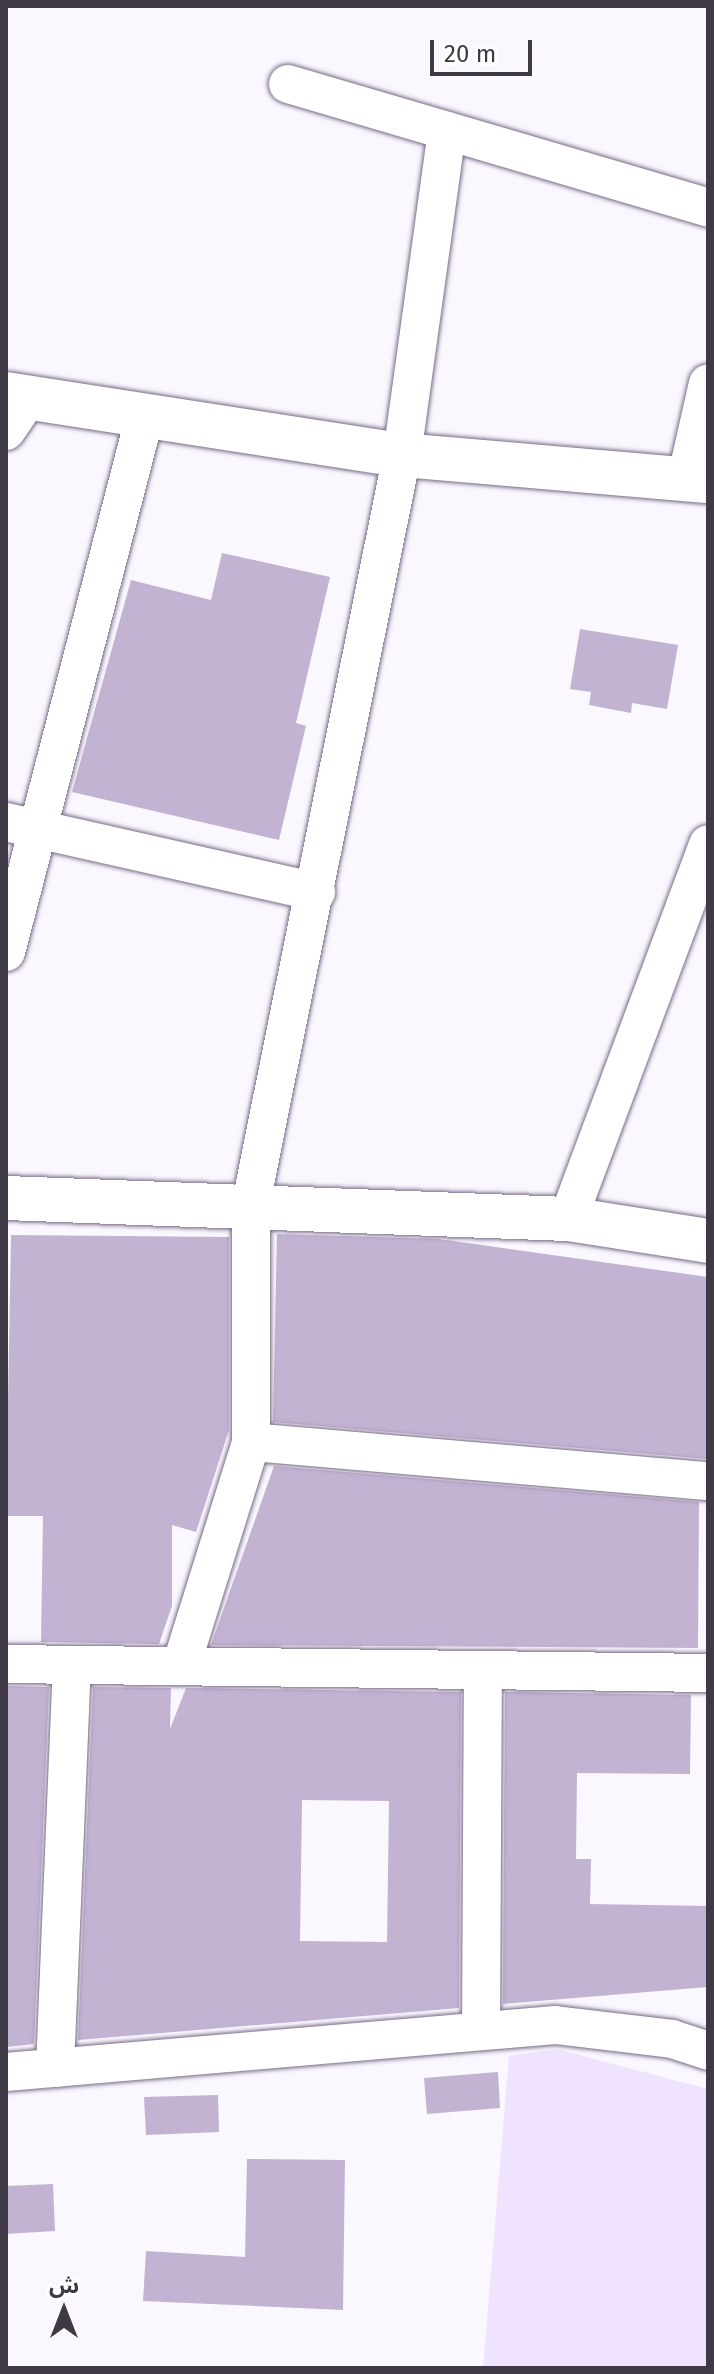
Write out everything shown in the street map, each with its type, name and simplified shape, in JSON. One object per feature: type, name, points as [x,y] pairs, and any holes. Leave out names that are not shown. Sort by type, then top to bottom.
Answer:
[{"type":"street","points":[[288,84],[708,208]]},
{"type":"street","points":[[181,1666],[251,1442],[251,1203],[402,455],[447,131]]},
{"type":"street","points":[[13,408],[144,419],[402,455],[697,480],[708,383]]},
{"type":"street","points":[[6,952],[23,825],[144,419]]},
{"type":"street","points":[[23,825],[316,892]]},
{"type":"street","points":[[568,1219],[708,844]]},
{"type":"street","points":[[6,1198],[251,1203],[568,1219],[708,1241]]},
{"type":"street","points":[[251,1442],[708,1481]]},
{"type":"street","points":[[6,1664],[708,1673]]},
{"type":"street","points":[[55,2068],[72,1665]]},
{"type":"street","points":[[481,2031],[483,1670]]},
{"type":"street","points":[[6,2072],[555,2025],[672,2039],[708,2051]]},
{"type":"shaded area","points":[[557,2049],[708,2089],[708,2368],[483,2368],[509,2056]]},
{"type":"building","points":[[222,553],[330,577],[296,723],[306,726],[279,840],[72,792],[131,580],[211,600]]},
{"type":"building","points":[[580,629],[678,645],[667,709],[632,703],[631,713],[589,705],[591,692],[570,689]]},
{"type":"building","points":[[277,1234],[439,1239],[708,1277],[708,1459],[273,1422]]},
{"type":"building","points":[[11,1235],[229,1237],[229,1430],[196,1532],[172,1525],[172,1606],[159,1644],[41,1642],[43,1516],[6,1516]]},
{"type":"building","points":[[274,1466],[699,1502],[698,1648],[211,1645]]},
{"type":"building","points":[[6,1686],[49,1687],[34,2044],[6,2047]]},
{"type":"building","points":[[93,1687],[171,1688],[170,1729],[186,1688],[461,1692],[459,2008],[78,2040]],"holes":[[[302,1800],[389,1801],[387,1942],[300,1941]]]},
{"type":"building","points":[[505,1692],[691,1695],[690,1774],[577,1773],[576,1859],[591,1859],[590,1904],[708,1906],[708,1987],[503,2004]]},
{"type":"building","points":[[498,2072],[500,2108],[427,2114],[424,2078]]},
{"type":"building","points":[[218,2095],[219,2132],[146,2135],[144,2097]]},
{"type":"building","points":[[247,2159],[345,2160],[343,2310],[143,2301],[146,2251],[245,2257]]},
{"type":"building","points":[[53,2184],[55,2231],[6,2234],[6,2186]]}]
